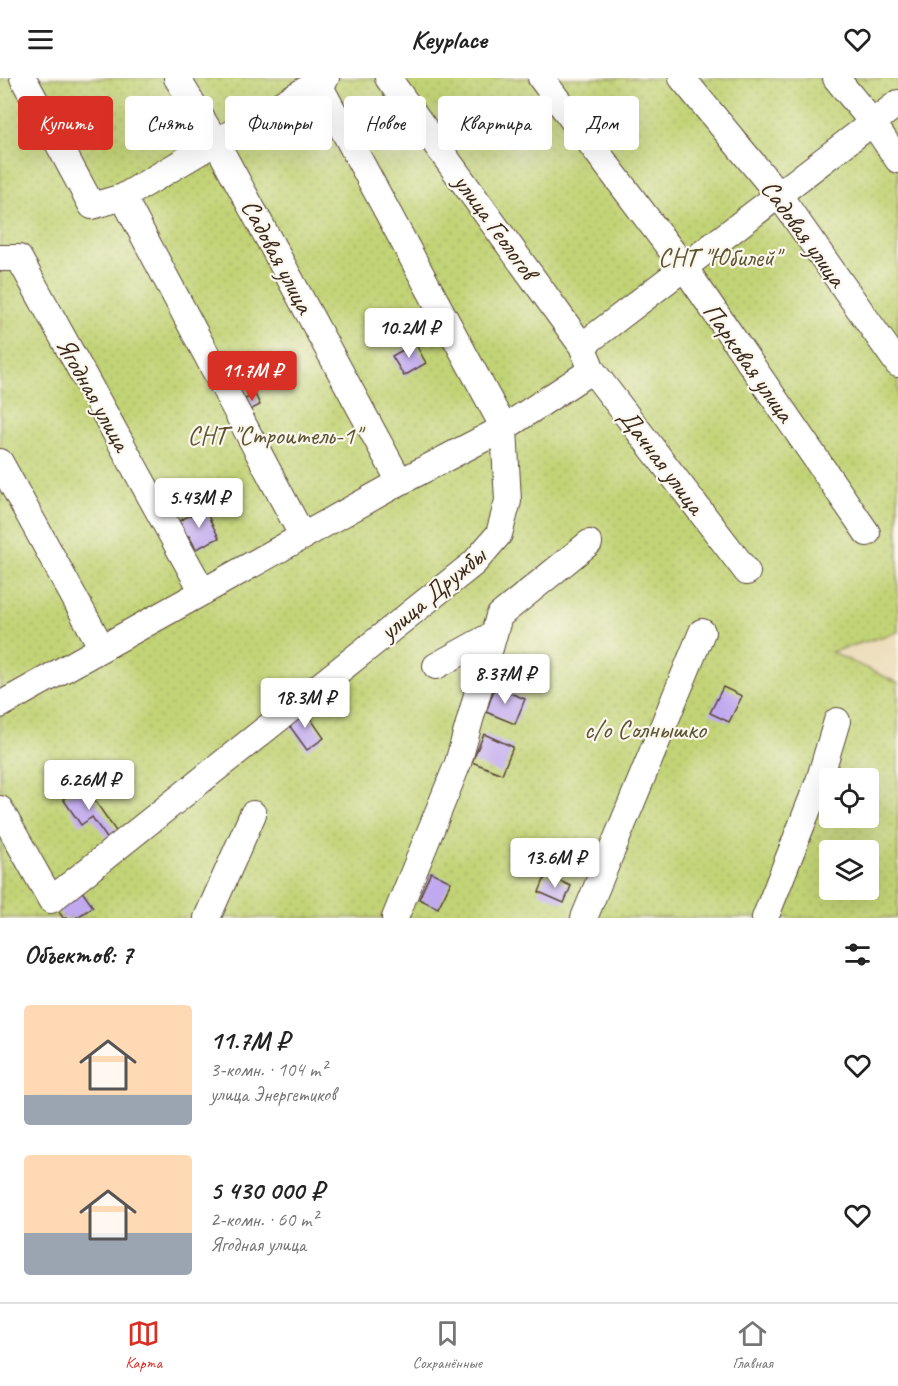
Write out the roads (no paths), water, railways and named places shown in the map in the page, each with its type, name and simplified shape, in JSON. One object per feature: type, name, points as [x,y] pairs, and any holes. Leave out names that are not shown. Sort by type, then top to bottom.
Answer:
[{"type":"street","points":[[23,78],[92,206],[123,197],[322,80],[504,428]]},
{"type":"street","name":"Садовая улица","points":[[177,78],[216,142],[400,482]]},
{"type":"street","name":"улица Геологов","points":[[388,78],[582,346]]},
{"type":"street","name":"Парковая улица","points":[[541,78],[684,267],[867,533]]},
{"type":"street","name":"Садовая улица","points":[[682,78],[778,194],[898,364]]},
{"type":"street","points":[[836,78],[873,123],[898,160]]},
{"type":"street","points":[[582,346],[898,103]]},
{"type":"street","points":[[123,197],[303,537]]},
{"type":"street","name":"Ягодная улица","points":[[10,258],[203,592]]},
{"type":"street","name":"Дачная улица","points":[[582,346],[592,370],[747,572]]},
{"type":"street","points":[[0,705],[400,482],[504,428],[592,370]]},
{"type":"street","name":"улица Дружбы","points":[[0,810],[51,900],[474,563],[499,534],[508,501],[504,428]]},
{"type":"street","points":[[0,462],[102,648]]},
{"type":"street","points":[[394,918],[458,763],[499,616],[590,543]]},
{"type":"street","points":[[584,918],[702,632]]},
{"type":"street","points":[[436,666],[494,634]]},
{"type":"street","points":[[765,918],[819,782],[837,721]]},
{"type":"street","points":[[207,918],[253,814]]},
{"type":"park label","name":"СНТ \"Юбилей\"","points":[[719,257]]},
{"type":"park label","name":"СНТ \"Строитель-1\"","points":[[274,435]]},
{"type":"park label","name":"с/о Солнышко","points":[[645,729]]}]
